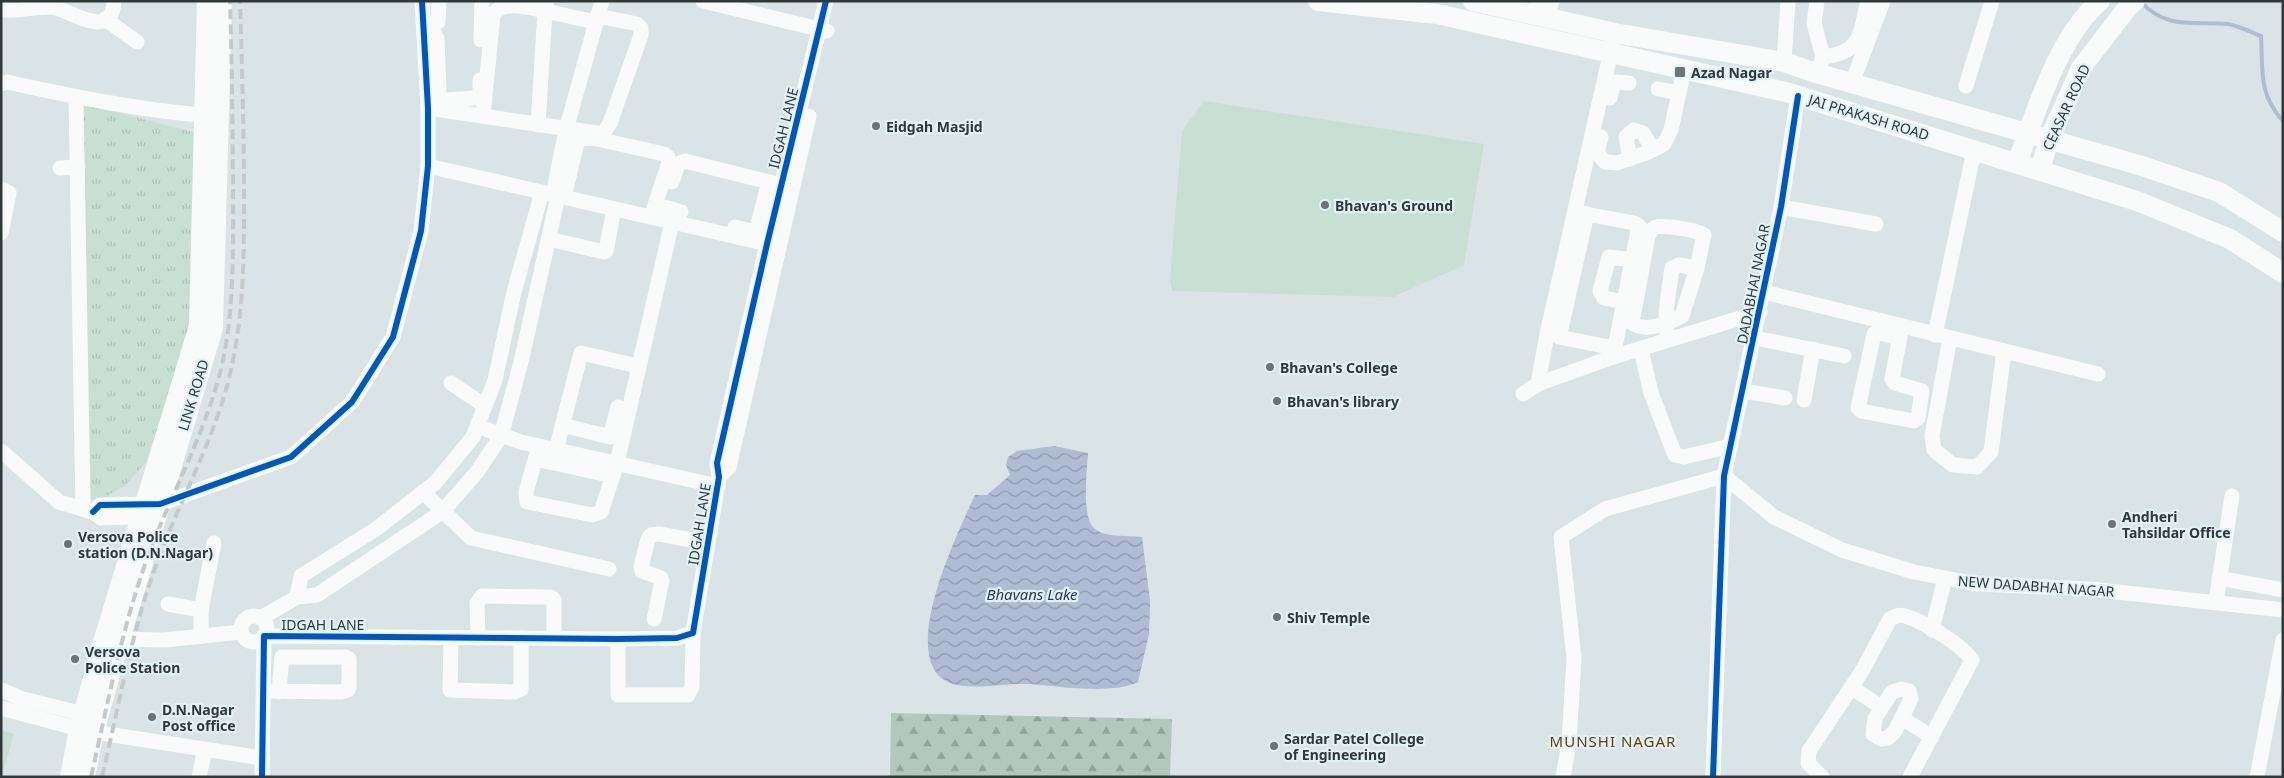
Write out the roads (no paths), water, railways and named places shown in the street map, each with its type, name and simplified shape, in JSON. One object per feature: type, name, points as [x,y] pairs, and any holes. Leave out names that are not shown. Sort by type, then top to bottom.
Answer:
[{"type":"main road","name":"LINK ROAD","points":[[85,725],[151,510],[214,328],[211,115],[207,1]]},
{"type":"main road","name":"LINK ROAD","points":[[211,115],[222,1]]},
{"type":"main road","name":"JAI PRAKASH ROAD","points":[[1318,1],[1437,14],[1798,96],[2137,200],[2230,239],[2283,273]]},
{"type":"main road","name":"JAI PRAKASH ROAD","points":[[1473,1],[1543,10],[1615,33],[1784,62],[1819,65],[1852,83],[2139,165],[2220,192],[2283,232]]},
{"type":"main road","name":"CEASAR ROAD","points":[[2017,163],[2056,63],[2071,34],[2100,1]]},
{"type":"main road","name":"CEASAR ROAD","points":[[2040,169],[2048,140],[2081,68],[2132,4]]},
{"type":"main road","points":[[70,777],[85,725]]},
{"type":"main road","points":[[85,725],[85,777]]},
{"type":"street","points":[[1,10],[15,12],[52,7],[62,9],[80,20],[90,22],[105,19],[112,13],[114,1]]},
{"type":"street","points":[[427,101],[472,99],[478,96],[482,1]]},
{"type":"street","points":[[264,636],[253,642],[245,639],[241,632],[242,623],[248,617],[260,618],[297,597],[317,595],[442,512],[477,472],[501,436],[547,246],[566,130],[602,1]]},
{"type":"street","points":[[703,1],[734,5],[823,30]]},
{"type":"street","name":"IDGAH LANE","points":[[823,30],[826,1]]},
{"type":"street","name":"IDGAH LANE","points":[[774,245],[766,220],[783,178],[823,30],[834,1]]},
{"type":"street","points":[[1784,62],[1788,1]]},
{"type":"street","points":[[1816,1],[1814,29],[1819,65],[1847,52],[1856,43],[1868,1]]},
{"type":"street","points":[[1852,83],[1883,1]]},
{"type":"street","points":[[1966,86],[1992,1]]},
{"type":"street","points":[[427,101],[483,116],[596,135],[603,134],[607,130],[641,35],[641,28],[637,24],[596,19],[546,6],[501,4],[496,8],[493,15],[483,116]]},
{"type":"street","points":[[1,451],[59,502],[88,511],[101,518],[151,510],[291,457],[352,402],[393,337],[421,231],[428,166],[427,101],[432,71],[431,52],[423,17],[439,6]]},
{"type":"street","points":[[538,125],[546,6]]},
{"type":"street","points":[[105,19],[137,42]]},
{"type":"street","points":[[1615,33],[1597,153],[1605,162],[1617,163],[1664,144],[1669,136],[1684,70]]},
{"type":"street","points":[[3,81],[76,98],[211,115]]},
{"type":"street","points":[[1538,384],[1553,336],[1606,97],[1614,82],[1629,83]]},
{"type":"street","points":[[1658,89],[1679,93]]},
{"type":"street","name":"DADABHAI NAGAR","points":[[1713,777],[1724,476],[1781,207],[1798,96]]},
{"type":"street","points":[[76,98],[88,511]]},
{"type":"street","points":[[1630,158],[1626,137],[1634,130],[1643,133],[1652,150]]},
{"type":"street","points":[[297,597],[301,576],[376,529],[435,483],[466,445],[477,426],[496,380],[514,292],[527,247],[580,139],[593,138],[655,152],[668,157],[666,216]]},
{"type":"street","points":[[1934,335],[1974,150]]},
{"type":"street","points":[[538,453],[526,492],[527,502],[598,514],[602,512],[615,469],[633,364],[678,164],[685,161],[783,178]]},
{"type":"street","points":[[428,166],[614,209],[666,216],[774,245]]},
{"type":"street","points":[[60,168],[78,167]]},
{"type":"street","name":"IDGAH LANE","points":[[264,636],[521,643],[554,638],[676,638],[693,633],[718,482],[729,467],[736,408],[774,245],[783,178]]},
{"type":"street","points":[[1,189],[10,193],[1,232]]},
{"type":"street","points":[[1781,207],[1876,224]]},
{"type":"street","points":[[527,247],[547,246],[604,252],[614,209]]},
{"type":"street","points":[[1581,213],[1634,223],[1639,226],[1614,353]]},
{"type":"street","points":[[734,227],[751,231],[766,220]]},
{"type":"street","points":[[1658,226],[1701,232],[1704,239],[1697,268],[1684,313],[1665,325],[1643,326],[1632,323],[1648,236],[1651,230],[1658,226]]},
{"type":"street","points":[[1624,302],[1604,298],[1600,292],[1609,257],[1633,260]]},
{"type":"street","points":[[1668,340],[1665,325],[1672,268],[1679,265],[1697,268]]},
{"type":"street","points":[[514,292],[536,297]]},
{"type":"street","points":[[1764,292],[1900,332]]},
{"type":"street","points":[[1523,394],[1538,384],[1614,353],[1641,349],[1760,312]]},
{"type":"street","points":[[1900,332],[1892,379],[1895,383],[1922,391],[1918,418],[1914,421],[1861,411],[1858,408],[1874,334],[1880,333],[1900,332],[1950,338],[2098,374]]},
{"type":"street","points":[[1553,336],[1614,353]]},
{"type":"street","points":[[1754,338],[1844,356]]},
{"type":"street","points":[[1950,338],[1932,436],[1934,450],[1953,465],[1977,467],[1991,452],[2004,351]]},
{"type":"street","points":[[1641,349],[1651,393],[1675,455],[1684,457],[1731,446]]},
{"type":"street","points":[[1804,400],[1812,350]]},
{"type":"street","points":[[556,450],[581,354],[585,352],[633,364]]},
{"type":"street","points":[[562,425],[610,437],[633,364]]},
{"type":"street","points":[[451,383],[485,406]]},
{"type":"street","points":[[1743,391],[1785,398]]},
{"type":"street","points":[[477,426],[538,453],[615,469],[718,482]]},
{"type":"street","points":[[538,453],[556,450],[615,469]]},
{"type":"street","points":[[1563,777],[1569,743],[1574,658],[1561,537],[1605,508],[1724,476]]},
{"type":"street","name":"NEW DADABHAI NAGAR","points":[[1724,476],[1774,516],[1842,550],[1914,572],[1977,584],[2089,589],[2282,610]]},
{"type":"street","points":[[423,492],[442,512],[472,538],[609,569]]},
{"type":"street","points":[[2216,602],[2232,496]]},
{"type":"street","points":[[654,619],[662,581],[661,578],[642,571],[641,567],[648,539],[651,535],[659,534],[708,543]]},
{"type":"street","points":[[202,636],[201,610],[214,544]]},
{"type":"street","points":[[1932,630],[1945,578]]},
{"type":"street","points":[[2220,578],[2283,589],[2282,610]]},
{"type":"street","points":[[477,642],[477,603],[482,596],[551,598],[554,600],[554,638]]},
{"type":"street","points":[[168,604],[201,610]]},
{"type":"street","points":[[1822,777],[1808,763],[1809,752],[1852,687],[1890,619],[1898,615],[1906,616],[1932,630],[1967,653],[1972,660],[1910,777]]},
{"type":"street","points":[[260,618],[266,624],[264,636],[262,777]]},
{"type":"street","points":[[112,639],[164,640],[241,632]]},
{"type":"street","points":[[618,639],[618,696],[688,695],[692,690],[693,633]]},
{"type":"street","points":[[2257,777],[2283,640]]},
{"type":"street","points":[[451,642],[450,685],[453,691],[514,692],[521,689],[521,643],[500,648]]},
{"type":"street","points":[[264,691],[280,692],[345,692],[349,687],[349,659],[345,657],[282,657],[280,692]]},
{"type":"street","points":[[1852,687],[1881,707]]},
{"type":"street","points":[[1901,689],[1909,691],[1911,699],[1902,718],[1888,738],[1881,739],[1873,734],[1872,727],[1881,707],[1892,692],[1901,689]]},
{"type":"street","points":[[1,690],[85,725]]},
{"type":"street","points":[[1,708],[205,749],[262,758]]},
{"type":"street","points":[[1902,718],[1932,737]]},
{"type":"street","points":[[199,777],[205,749]]},
{"type":"water","name":"Bhavans Lake","points":[[1054,446],[1088,453],[1086,505],[1091,524],[1095,529],[1105,534],[1142,537],[1150,601],[1149,634],[1138,682],[1127,686],[1100,689],[1029,684],[962,686],[953,684],[936,672],[928,651],[929,625],[935,596],[956,537],[975,495],[987,495],[1010,475],[1006,465],[1008,457],[1017,451]]},
{"type":"waterway","points":[[2141,2],[2151,11],[2171,20],[2192,23],[2228,24],[2261,36],[2263,81],[2269,101],[2283,121]]},
{"type":"railway","points":[[91,777],[116,665],[139,583],[157,532],[207,414],[226,345],[231,304],[233,243],[230,1]]},
{"type":"railway","points":[[102,777],[133,640],[149,586],[167,536],[199,464],[218,415],[226,390],[236,344],[241,302],[244,240],[244,149],[240,1]]},
{"type":"place","name":"Azad Nagar","points":[[1680,72]]},
{"type":"place","name":"Eidgah Masjid","points":[[876,126]]},
{"type":"place","name":"Bhavan's Ground","points":[[1325,205]]},
{"type":"place","name":"Bhavan's College","points":[[1270,367]]},
{"type":"place","name":"Bhavan's library","points":[[1277,401]]},
{"type":"place","name":"Andheri Tahsildar Office","points":[[2112,524]]},
{"type":"place","name":"Versova Police station (D.N.Nagar)","points":[[68,544]]},
{"type":"place","name":"Shiv Temple","points":[[1277,617]]},
{"type":"place","name":"Versova Police Station","points":[[75,659]]},
{"type":"place","name":"D.N.Nagar Post office","points":[[152,717]]},
{"type":"place","name":"Sardar Patel College of Engineering","points":[[1274,746]]},
{"type":"district","name":"MUNSHI NAGAR","points":[[1613,741]]}]
